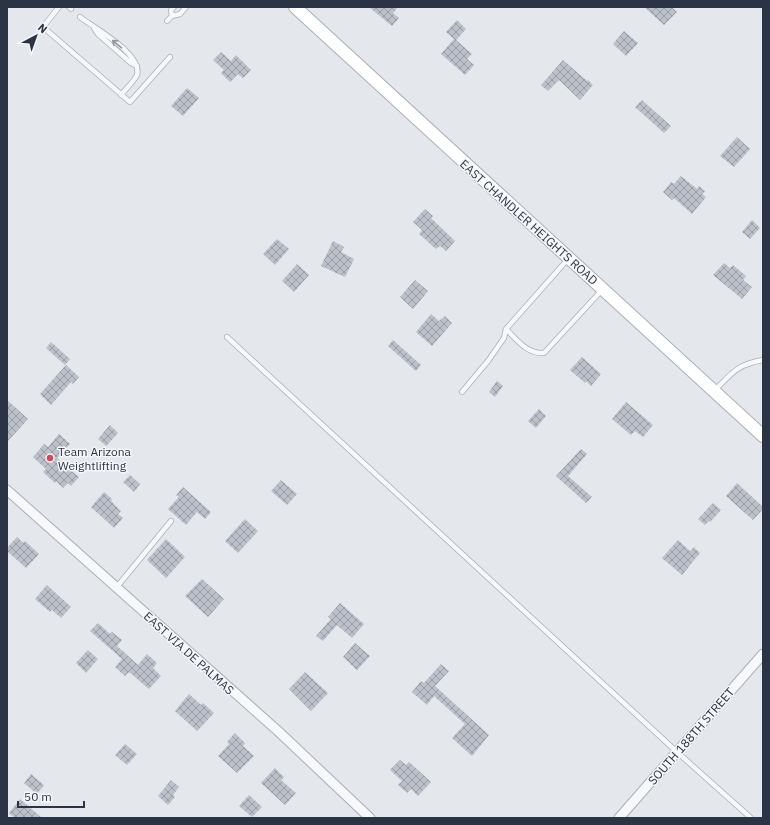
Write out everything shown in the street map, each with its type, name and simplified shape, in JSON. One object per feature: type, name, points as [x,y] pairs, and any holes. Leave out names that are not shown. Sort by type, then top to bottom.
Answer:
[{"type":"main road","name":"EAST CHANDLER HEIGHTS ROAD","points":[[295,7],[763,436]]},
{"type":"street","name":"EAST VIA DE PALMAS","points":[[7,490],[278,731],[370,818]]},
{"type":"street","name":"SOUTH 188TH STREET","points":[[619,818],[763,654]]},
{"type":"lane","points":[[59,7],[43,27],[130,102],[170,57]]},
{"type":"lane","points":[[172,16],[171,10],[174,7]]},
{"type":"lane","points":[[167,22],[172,16],[180,14],[186,7]]},
{"type":"lane","points":[[80,17],[93,27],[98,34],[131,63],[137,66],[137,75],[121,95]]},
{"type":"lane","points":[[462,392],[488,361],[504,338],[506,329],[569,258]]},
{"type":"lane","points":[[506,329],[525,348],[535,354],[544,353],[603,289]]},
{"type":"lane","points":[[227,337],[677,752],[751,818]]},
{"type":"lane","points":[[714,391],[737,369],[747,363],[763,360]]},
{"type":"lane","points":[[116,588],[171,521]]},
{"type":"building","points":[[369,7],[398,7],[393,13],[399,18],[392,26]]},
{"type":"building","points":[[644,7],[672,7],[677,12],[664,25]]},
{"type":"building","points":[[457,20],[466,29],[456,40],[472,54],[467,59],[474,65],[465,75],[441,54],[454,39],[446,32]]},
{"type":"building","points":[[624,31],[638,43],[626,56],[613,44]]},
{"type":"building","points":[[221,52],[231,61],[236,55],[251,70],[243,78],[238,74],[230,82],[221,73],[224,70],[213,60]]},
{"type":"building","points":[[563,60],[593,85],[580,100],[559,80],[548,91],[541,85]]},
{"type":"building","points":[[187,88],[199,98],[183,116],[171,106]]},
{"type":"building","points":[[642,100],[671,126],[664,133],[635,107]]},
{"type":"building","points":[[737,137],[750,149],[734,167],[720,156]]},
{"type":"building","points":[[681,176],[697,189],[699,186],[705,191],[702,194],[706,197],[692,214],[674,198],[672,200],[663,192],[671,182],[674,184]]},
{"type":"building","points":[[425,209],[433,216],[431,218],[455,241],[446,251],[440,246],[436,249],[419,234],[422,230],[413,222]]},
{"type":"building","points":[[752,220],[760,228],[750,239],[742,232]]},
{"type":"building","points":[[277,239],[289,249],[275,265],[263,254]]},
{"type":"building","points":[[333,241],[344,247],[341,252],[354,259],[345,277],[321,266]]},
{"type":"building","points":[[724,263],[730,268],[733,265],[746,276],[743,280],[752,287],[742,299],[713,275]]},
{"type":"building","points":[[297,264],[309,275],[294,292],[282,281]]},
{"type":"building","points":[[415,280],[428,291],[413,309],[400,297]]},
{"type":"building","points":[[431,314],[439,321],[445,316],[452,323],[432,346],[416,332]]},
{"type":"building","points":[[393,340],[421,365],[416,371],[388,346]]},
{"type":"building","points":[[51,342],[70,359],[65,365],[46,348]]},
{"type":"building","points":[[582,357],[601,374],[591,386],[586,381],[585,383],[570,370]]},
{"type":"building","points":[[66,365],[79,377],[73,384],[71,382],[51,405],[40,394]]},
{"type":"building","points":[[497,381],[503,386],[495,397],[489,392]]},
{"type":"building","points":[[7,400],[28,419],[7,442]]},
{"type":"building","points":[[626,402],[653,425],[643,437],[635,431],[631,435],[612,419]]},
{"type":"building","points":[[539,409],[546,416],[536,428],[528,421]]},
{"type":"building","points":[[110,425],[118,433],[106,446],[98,439]]},
{"type":"building","points":[[59,434],[70,444],[57,458],[79,477],[71,486],[68,483],[63,488],[43,472],[46,469],[33,457],[44,444],[48,447]]},
{"type":"building","points":[[581,449],[587,454],[568,476],[592,497],[586,503],[556,476]]},
{"type":"building","points":[[130,475],[140,484],[134,492],[123,482]]},
{"type":"building","points":[[281,480],[297,494],[287,505],[271,491]]},
{"type":"building","points":[[737,483],[763,507],[763,509],[753,520],[726,496]]},
{"type":"building","points":[[183,487],[211,512],[205,519],[197,512],[186,525],[168,509],[179,497],[176,495]]},
{"type":"building","points":[[104,492],[112,499],[111,501],[121,511],[118,514],[123,518],[114,528],[91,507]]},
{"type":"building","points":[[713,503],[721,510],[710,522],[709,521],[705,525],[698,519]]},
{"type":"building","points":[[245,519],[258,531],[238,553],[225,541]]},
{"type":"building","points":[[17,537],[23,543],[25,541],[39,554],[26,568],[7,551],[7,548]]},
{"type":"building","points":[[166,539],[185,557],[166,578],[147,560]]},
{"type":"building","points":[[678,540],[690,551],[694,547],[700,553],[682,575],[662,558]]},
{"type":"building","points":[[202,579],[224,599],[208,617],[185,596]]},
{"type":"building","points":[[47,585],[71,607],[61,618],[52,610],[50,612],[35,599]]},
{"type":"building","points":[[340,603],[364,624],[352,638],[337,625],[323,641],[316,636],[331,619],[328,617]]},
{"type":"building","points":[[98,623],[110,634],[112,632],[122,640],[117,646],[138,665],[147,654],[157,663],[153,668],[161,676],[149,689],[129,672],[125,676],[115,667],[122,659],[90,631]]},
{"type":"building","points":[[355,643],[370,656],[357,670],[343,657]]},
{"type":"building","points":[[88,650],[98,659],[86,673],[76,663]]},
{"type":"building","points":[[441,664],[449,671],[435,686],[489,735],[472,756],[452,738],[465,724],[434,696],[427,705],[412,692],[421,681],[424,683]]},
{"type":"building","points":[[305,672],[328,693],[311,711],[289,689]]},
{"type":"building","points":[[189,694],[201,705],[203,703],[214,713],[197,731],[175,711]]},
{"type":"building","points":[[235,733],[245,743],[243,746],[254,756],[237,773],[218,756],[229,744],[227,742]]},
{"type":"building","points":[[125,744],[137,754],[127,765],[115,755]]},
{"type":"building","points":[[400,760],[406,765],[409,762],[431,782],[418,796],[411,789],[407,793],[398,785],[402,781],[390,770]]},
{"type":"building","points":[[275,768],[284,777],[281,780],[296,793],[285,805],[261,783]]},
{"type":"building","points":[[31,774],[44,785],[37,794],[24,783]]},
{"type":"building","points":[[171,780],[179,787],[173,795],[175,797],[168,805],[158,796]]},
{"type":"building","points":[[249,795],[262,807],[252,817],[239,806]]},
{"type":"building","points":[[20,799],[42,818],[15,818],[9,813]]},
{"type":"place","name":"Team Arizona Weightlifting","points":[[50,458]]}]
